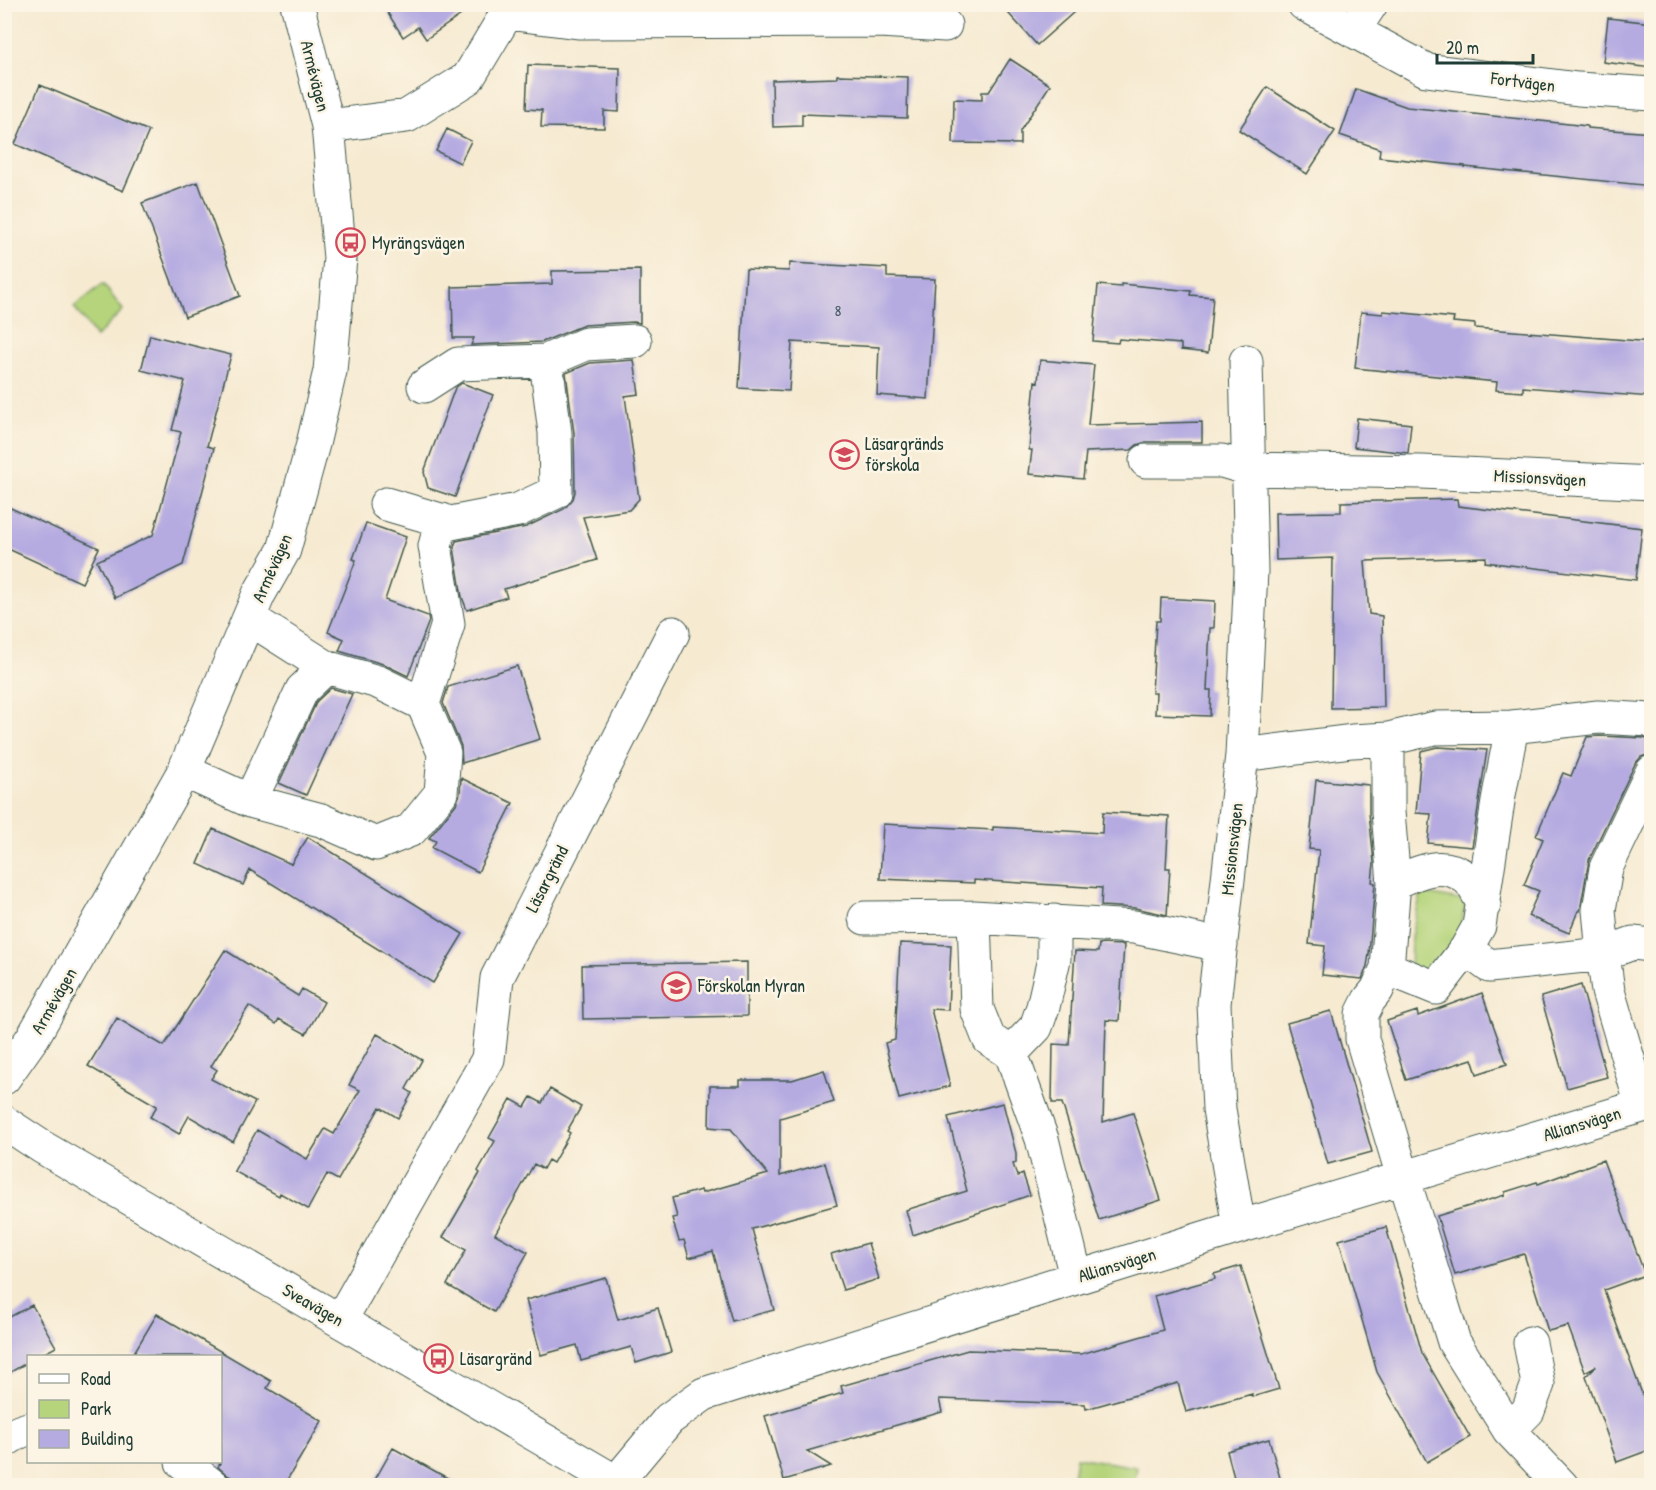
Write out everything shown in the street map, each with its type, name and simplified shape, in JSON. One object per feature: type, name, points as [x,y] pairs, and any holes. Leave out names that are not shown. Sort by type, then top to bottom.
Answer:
[{"type":"street","name":"Armévägen","points":[[4,1078],[33,1038],[184,771],[259,594],[284,550],[313,444],[330,371],[340,258],[328,126],[297,4]]},
{"type":"street","name":"Fortvägen","points":[[1304,4],[1362,18],[1426,70],[1578,89],[1652,94]]},
{"type":"street","points":[[328,126],[407,116],[468,78],[505,9],[578,22],[880,21],[945,25]]},
{"type":"street","points":[[424,386],[458,364],[546,361],[586,344],[634,341]]},
{"type":"street","points":[[386,504],[451,523],[518,510],[556,492],[555,434],[546,361]]},
{"type":"street","name":"Missionsvägen","points":[[1239,1227],[1219,1109],[1214,1004],[1242,755],[1251,571],[1246,361]]},
{"type":"street","points":[[1146,461],[1222,461],[1249,469]]},
{"type":"street","name":"Missionsvägen","points":[[1249,469],[1422,472],[1652,483]]},
{"type":"street","points":[[184,771],[250,801],[321,820],[376,844],[411,830],[441,793],[444,753],[423,704],[448,624],[435,546],[442,520]]},
{"type":"street","points":[[249,618],[326,667],[378,682],[423,704]]},
{"type":"street","name":"Läsargränd","points":[[340,1321],[488,1059],[497,978],[673,633]]},
{"type":"street","points":[[250,801],[302,690],[326,667]]},
{"type":"street","points":[[1242,755],[1352,741],[1388,739],[1435,728],[1512,728],[1598,717],[1651,721]]},
{"type":"street","points":[[1387,968],[1436,988],[1466,949],[1479,926],[1484,905],[1498,795],[1512,728]]},
{"type":"street","points":[[1388,739],[1388,812],[1394,883],[1387,968],[1362,1014],[1362,1039],[1454,1342],[1509,1430],[1562,1485]]},
{"type":"street","points":[[1647,1104],[1608,992],[1599,910],[1606,868],[1652,772]]},
{"type":"street","points":[[1394,883],[1418,872],[1444,868],[1467,878],[1484,905]]},
{"type":"street","points":[[865,918],[974,917],[1134,927],[1221,945]]},
{"type":"street","points":[[974,917],[977,1009],[989,1039],[1011,1053],[1042,1139],[1076,1277]]},
{"type":"street","points":[[1011,1053],[1036,1027],[1043,1007],[1054,959],[1054,921]]},
{"type":"street","points":[[1466,949],[1489,966],[1603,954],[1634,943],[1652,945]]},
{"type":"street","name":"Alliansvägen","points":[[617,1484],[669,1419],[704,1394],[1076,1277],[1647,1104]]},
{"type":"street","name":"Sveavägen","points":[[4,1122],[42,1147],[617,1484]]},
{"type":"street","points":[[1509,1430],[1528,1411],[1538,1384],[1530,1343]]},
{"type":"street","points":[[4,1441],[27,1429]]},
{"type":"street","points":[[185,1463],[213,1485]]},
{"type":"green space","points":[[103,284],[123,310],[96,337],[74,307]]},
{"type":"green space","points":[[1421,893],[1466,901],[1462,922],[1471,927],[1436,978],[1410,973],[1411,937]]},
{"type":"green space","points":[[1076,1457],[1137,1467],[1134,1485],[1072,1485]]},
{"type":"building","points":[[382,4],[477,4],[426,39],[418,27],[403,37]]},
{"type":"building","points":[[1000,4],[1083,4],[1037,45]]},
{"type":"building","points":[[1608,18],[1652,23],[1652,68],[1603,62]]},
{"type":"building","points":[[1010,59],[1050,85],[1020,131],[1020,144],[953,143],[954,99],[982,100],[982,92],[989,92]]},
{"type":"building","points":[[528,65],[620,68],[619,112],[604,111],[604,128],[541,127],[542,110],[526,109]]},
{"type":"building","points":[[837,75],[908,77],[907,118],[802,114],[802,126],[773,127],[772,80],[837,78]]},
{"type":"building","points":[[40,85],[149,131],[123,191],[15,144]]},
{"type":"building","points":[[1267,87],[1335,131],[1307,174],[1239,130]]},
{"type":"building","points":[[1356,89],[1407,107],[1587,126],[1587,128],[1652,133],[1652,186],[1379,157],[1380,149],[1340,135]]},
{"type":"building","points":[[447,129],[471,141],[460,163],[436,151]]},
{"type":"building","points":[[198,182],[240,296],[185,317],[142,203]]},
{"type":"building","name":"Läsargränds förskola","points":[[790,263],[887,268],[887,277],[935,279],[928,399],[877,395],[879,347],[792,342],[789,391],[739,388],[746,269],[789,271]]},
{"type":"building","points":[[640,270],[640,323],[584,325],[542,342],[471,345],[474,338],[453,338],[452,287],[552,284],[552,271]]},
{"type":"building","points":[[1121,284],[1191,291],[1190,295],[1213,297],[1208,353],[1181,350],[1181,344],[1119,339],[1118,343],[1093,341],[1098,285],[1121,287]]},
{"type":"building","points":[[1383,311],[1454,318],[1453,322],[1475,324],[1475,328],[1652,342],[1652,397],[1523,387],[1523,392],[1496,390],[1497,382],[1355,368],[1361,312],[1383,314]]},
{"type":"building","points":[[150,335],[231,355],[207,446],[214,448],[183,565],[115,598],[97,561],[153,535],[181,432],[172,430],[185,381],[141,370]]},
{"type":"building","points":[[634,360],[639,394],[625,396],[639,499],[629,510],[583,517],[597,560],[504,589],[507,597],[467,610],[462,597],[454,547],[456,541],[526,527],[564,509],[573,499],[575,492],[574,433],[566,373],[590,363]]},
{"type":"building","points":[[1040,360],[1094,365],[1088,425],[1202,422],[1202,442],[1146,442],[1131,450],[1086,452],[1083,479],[1029,474],[1035,381],[1038,382]]},
{"type":"building","points":[[462,383],[493,395],[455,497],[428,488],[424,472],[455,388]]},
{"type":"building","points":[[1357,418],[1411,424],[1408,453],[1354,447]]},
{"type":"building","points":[[1457,499],[1458,506],[1642,528],[1636,580],[1485,562],[1486,557],[1365,561],[1369,614],[1382,616],[1384,707],[1331,708],[1333,558],[1276,560],[1275,513],[1341,512],[1341,502]]},
{"type":"building","points":[[4,505],[99,548],[82,583],[4,547]]},
{"type":"building","points":[[366,523],[406,537],[385,600],[428,616],[429,621],[408,676],[383,664],[339,651],[344,639],[328,632],[356,560],[353,559]]},
{"type":"building","points":[[1161,598],[1215,601],[1214,628],[1210,628],[1207,690],[1211,690],[1210,716],[1155,714],[1156,693],[1152,693],[1156,621],[1160,621]]},
{"type":"building","points":[[517,666],[540,739],[462,763],[461,746],[443,703],[448,687]]},
{"type":"building","points":[[331,688],[352,694],[306,795],[279,783],[317,701]]},
{"type":"building","points":[[1587,737],[1644,738],[1652,741],[1652,749],[1650,754],[1641,757],[1635,764],[1589,860],[1580,911],[1569,933],[1528,916],[1539,891],[1524,885],[1543,839],[1536,836],[1563,773],[1571,776]]},
{"type":"building","points":[[1437,747],[1487,750],[1472,847],[1428,843],[1431,814],[1416,813],[1421,751]]},
{"type":"building","points":[[461,778],[513,803],[478,872],[432,848],[436,841],[429,838],[456,804],[460,794]]},
{"type":"building","points":[[1316,780],[1369,785],[1374,863],[1372,882],[1375,883],[1369,954],[1362,979],[1322,975],[1325,946],[1309,944],[1319,850],[1309,849]]},
{"type":"building","points":[[1103,812],[1169,816],[1166,868],[1170,868],[1167,915],[1135,908],[1101,906],[1102,888],[974,880],[974,883],[880,879],[883,824],[1102,833]]},
{"type":"building","points":[[213,829],[291,864],[308,837],[463,934],[433,983],[250,870],[243,885],[198,864]]},
{"type":"building","points":[[900,943],[951,945],[948,1010],[931,1009],[950,1086],[899,1099],[885,1043],[895,1040]]},
{"type":"building","points":[[1099,944],[1124,945],[1119,1021],[1106,1020],[1103,1122],[1133,1113],[1161,1200],[1099,1220],[1062,1103],[1052,1103],[1053,1044],[1069,1045],[1075,951],[1098,952]]},
{"type":"building","points":[[225,950],[298,996],[302,989],[324,1002],[306,1034],[279,1019],[276,1024],[249,1006],[211,1066],[217,1070],[211,1079],[255,1102],[233,1142],[189,1116],[179,1134],[150,1117],[157,1106],[88,1066],[117,1018],[164,1046]]},
{"type":"building","points":[[747,962],[747,1016],[583,1019],[582,965]]},
{"type":"building","points":[[1581,985],[1607,1077],[1567,1088],[1541,997]]},
{"type":"building","points":[[1482,993],[1507,1064],[1477,1074],[1472,1059],[1406,1080],[1387,1021],[1417,1011],[1418,1016]]},
{"type":"building","points":[[1331,1011],[1372,1152],[1328,1164],[1287,1023]]},
{"type":"building","points":[[377,1034],[422,1060],[406,1089],[412,1093],[398,1118],[380,1107],[338,1180],[327,1174],[308,1209],[234,1171],[257,1130],[307,1159],[325,1129],[334,1134],[360,1090],[349,1085]]},
{"type":"building","points":[[824,1070],[834,1102],[780,1118],[780,1176],[825,1163],[837,1205],[752,1229],[774,1310],[732,1321],[713,1251],[689,1258],[684,1240],[679,1241],[672,1218],[677,1217],[672,1198],[701,1190],[702,1193],[768,1174],[731,1129],[709,1127],[710,1086],[740,1086],[740,1080],[792,1080]]},
{"type":"building","points":[[550,1089],[581,1107],[553,1163],[548,1160],[543,1169],[534,1164],[495,1234],[528,1252],[494,1312],[447,1285],[466,1250],[443,1237],[480,1173],[478,1171],[495,1141],[489,1138],[511,1099],[525,1107],[531,1097],[542,1103]]},
{"type":"building","points":[[1003,1103],[1016,1153],[1016,1163],[1013,1164],[1017,1176],[1023,1174],[1030,1195],[913,1235],[906,1210],[967,1191],[948,1117]]},
{"type":"building","points":[[1603,1160],[1645,1275],[1604,1290],[1652,1421],[1652,1449],[1617,1462],[1586,1376],[1596,1366],[1585,1372],[1568,1326],[1548,1331],[1524,1254],[1455,1275],[1437,1216],[1505,1195],[1505,1192],[1537,1182],[1538,1184]]},
{"type":"building","points":[[1386,1227],[1422,1353],[1470,1437],[1427,1462],[1377,1372],[1339,1240]]},
{"type":"building","points":[[868,1243],[879,1279],[843,1290],[831,1254]]},
{"type":"building","points":[[1241,1266],[1279,1389],[1186,1412],[1178,1383],[1086,1409],[1085,1404],[939,1399],[942,1412],[807,1451],[831,1466],[784,1480],[765,1416],[843,1393],[841,1386],[968,1350],[1081,1354],[1163,1330],[1154,1296],[1215,1279],[1214,1274]]},
{"type":"building","points":[[606,1278],[618,1320],[658,1308],[671,1352],[636,1363],[631,1347],[581,1361],[577,1345],[541,1355],[526,1300]]},
{"type":"building","points":[[32,1305],[56,1347],[41,1355],[27,1355],[27,1363],[4,1376],[4,1320]]},
{"type":"building","points":[[157,1314],[271,1381],[267,1388],[322,1421],[284,1485],[246,1485],[227,1475],[218,1467],[222,1463],[222,1355],[133,1355]]},
{"type":"building","points":[[1269,1439],[1282,1485],[1236,1485],[1227,1451]]},
{"type":"building","points":[[393,1448],[460,1485],[372,1485]]},
{"type":"place","name":"Myrängsvägen","points":[[351,243]]},
{"type":"place","name":"Läsargränds förskola","points":[[844,454]]},
{"type":"place","name":"Förskolan Myran","points":[[677,986]]},
{"type":"place","name":"Läsargränd","points":[[439,1359]]}]
